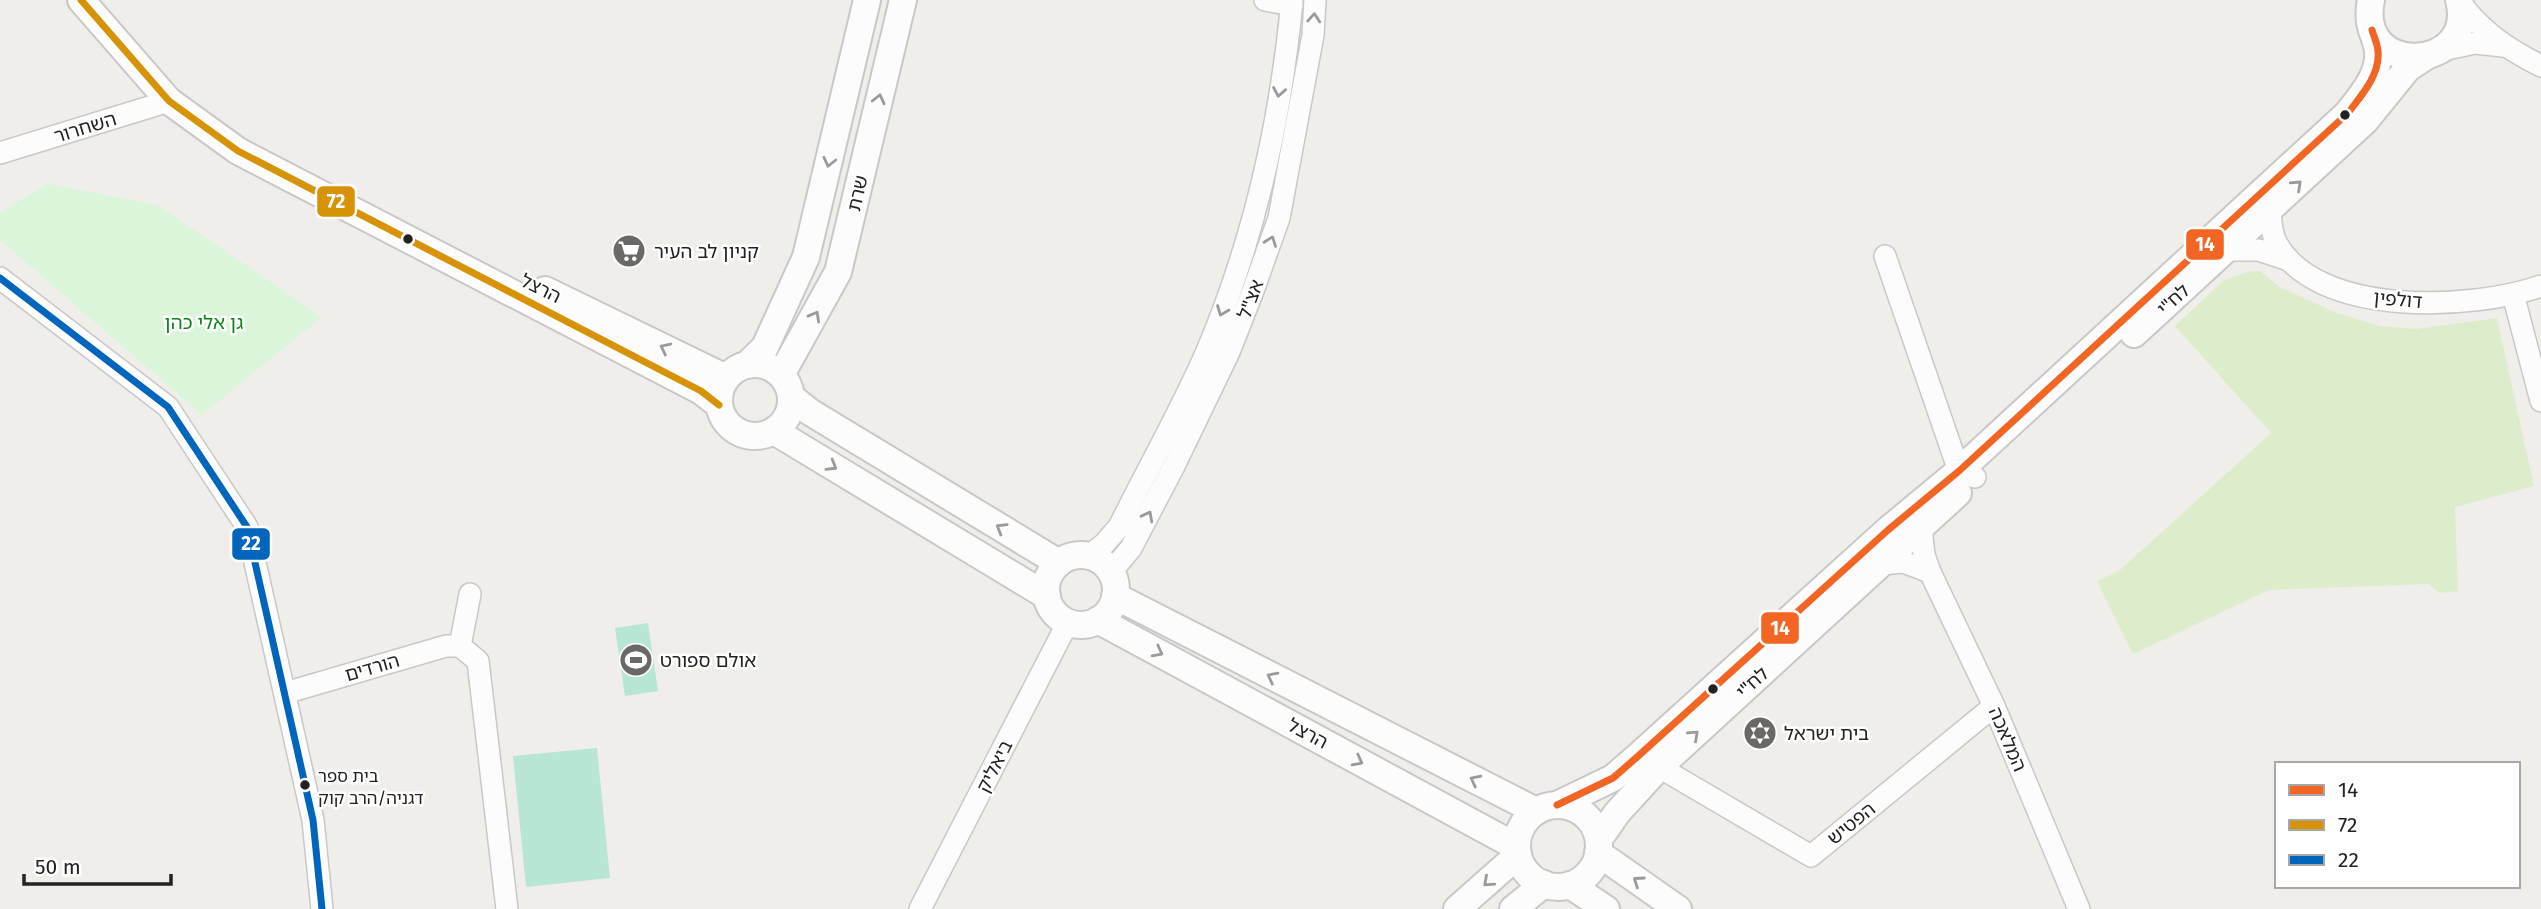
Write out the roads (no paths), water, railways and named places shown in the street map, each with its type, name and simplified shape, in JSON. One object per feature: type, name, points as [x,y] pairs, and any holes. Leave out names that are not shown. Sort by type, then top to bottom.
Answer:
[{"type":"street","name":"הרצל","points":[[81,0],[169,101],[238,151],[701,391],[719,405]]},
{"type":"street","name":"שרת","points":[[737,371],[765,347],[806,257],[867,0]]},
{"type":"street","name":"שרת","points":[[786,386],[838,272],[903,0]]},
{"type":"street","points":[[1265,0],[1292,2]]},
{"type":"street","name":"אצ\"ל","points":[[1113,584],[1229,352],[1279,218],[1313,35],[1315,0]]},
{"type":"street","name":"לח\"י","points":[[1967,474],[2347,113],[2369,86],[2376,65],[2378,52],[2369,11],[2371,0]]},
{"type":"street","points":[[2460,1],[2473,19],[2503,46],[2541,66]]},
{"type":"street","name":"לח\"י","points":[[1546,808],[1613,778],[2227,250],[2365,121],[2408,68],[2453,38],[2460,24],[2460,1]]},
{"type":"street","name":"אצ\"ל","points":[[1089,556],[1119,527],[1207,351],[1231,288],[1246,246],[1263,180],[1292,2]]},
{"type":"street","points":[[2372,30],[2381,43],[2393,53],[2409,58],[2475,43],[2503,46]]},
{"type":"street","name":"הרצל","points":[[169,101],[461,250],[737,371]]},
{"type":"street","name":"השחרור","points":[[0,153],[169,101]]},
{"type":"street","points":[[2270,211],[2274,239],[2291,261]]},
{"type":"street","points":[[2227,250],[2259,250],[2291,261]]},
{"type":"street","points":[[1885,256],[1967,474]]},
{"type":"street","name":"דולפין","points":[[2291,261],[2324,283],[2348,293],[2381,300],[2445,303],[2513,294],[2541,286]]},
{"type":"street","points":[[0,278],[168,407],[247,527],[313,820],[322,909]]},
{"type":"street","points":[[2513,294],[2541,401]]},
{"type":"street","points":[[786,386],[787,417],[774,431],[764,435],[744,435],[727,424],[719,405],[719,396],[737,371],[760,364],[771,368],[810,412],[1059,563]]},
{"type":"street","points":[[774,431],[1047,596]]},
{"type":"street","name":"לח\"י","points":[[1599,846],[1617,813],[1658,767],[1881,564],[1912,522]]},
{"type":"street","name":"המלאכה","points":[[1912,522],[1930,572],[1994,706],[2079,909]]},
{"type":"street","points":[[1073,556],[1089,556],[1106,565],[1113,584],[1110,610],[1098,620],[1078,625],[1068,622],[1054,612],[1047,596],[1048,578],[1059,563],[1073,556]]},
{"type":"street","points":[[1881,564],[1903,562],[1930,572]]},
{"type":"street","name":"הרצל","points":[[1113,584],[1546,808]]},
{"type":"street","points":[[470,594],[460,646],[478,661],[507,909]]},
{"type":"street","name":"הרצל","points":[[1098,620],[1518,851]]},
{"type":"street","name":"ביאליק","points":[[920,909],[1068,622]]},
{"type":"street","name":"הורדים","points":[[285,693],[446,646],[460,646]]},
{"type":"street","name":"הפטיש","points":[[1658,767],[1811,856],[1994,706]]},
{"type":"street","points":[[1599,846],[1591,871],[1570,885],[1557,887],[1532,877],[1523,867],[1518,851],[1519,833],[1526,821],[1546,808],[1568,806],[1590,819],[1599,846],[1678,909]]},
{"type":"street","points":[[1457,909],[1518,851]]},
{"type":"street","points":[[1513,909],[1544,884]]},
{"type":"street","points":[[1570,885],[1606,909]]},
{"type":"place","name":"קניון לב העיר","points":[[629,251]]},
{"type":"place","name":"אולם ספורט","points":[[636,660]]},
{"type":"place","name":"בית ישראל","points":[[1760,733]]},
{"type":"place","name":"בית ספר דגניה/הרב קוק","points":[[305,785]]},
{"type":"park label","name":"גן אלי כהן","points":[[204,322]]}]
